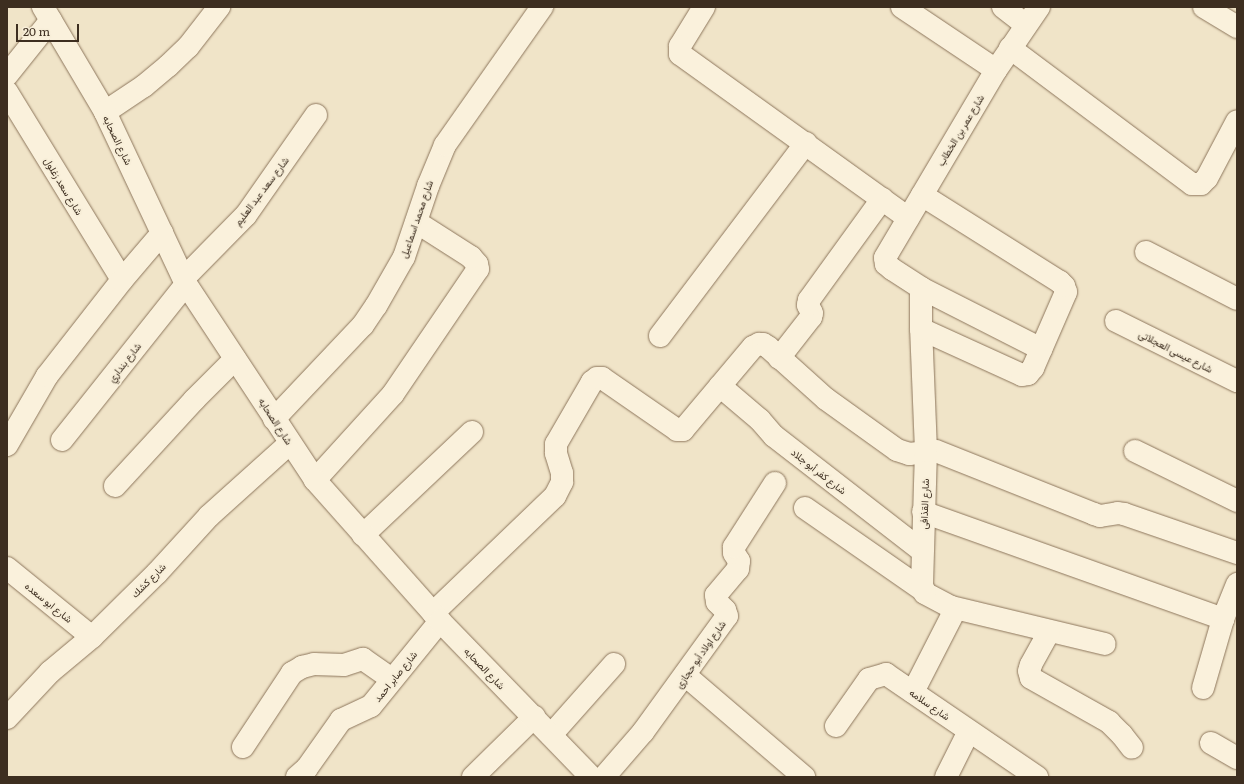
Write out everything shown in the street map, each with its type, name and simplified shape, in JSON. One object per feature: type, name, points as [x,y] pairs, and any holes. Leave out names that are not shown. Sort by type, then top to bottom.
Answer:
[{"type":"street","points":[[105,112],[144,86],[168,66],[188,47],[219,7]]},
{"type":"street","name":"شارع محمد اسماعيل","points":[[274,419],[363,325],[376,306],[404,257],[437,162],[445,145],[542,7]]},
{"type":"street","points":[[704,7],[680,46],[680,54],[806,143],[908,218]]},
{"type":"street","points":[[902,7],[996,70]]},
{"type":"street","points":[[1002,7],[1026,25]]},
{"type":"street","name":"شارع عمر بن الخطاب","points":[[922,288],[886,264],[886,256],[996,70],[1039,7]]},
{"type":"street","points":[[1204,7],[1237,27]]},
{"type":"street","points":[[7,75],[47,14]]},
{"type":"street","name":"شارع الصحابه","points":[[47,14],[105,112],[185,281],[315,480],[436,617],[591,777]]},
{"type":"street","points":[[1010,48],[1192,184],[1201,184],[1207,178],[1237,121]]},
{"type":"street","name":"شارع سعد زغلول","points":[[7,92],[122,280]]},
{"type":"street","name":"شارع سعد عبد العليم","points":[[185,281],[246,215],[316,115]]},
{"type":"street","points":[[660,336],[806,143]]},
{"type":"street","points":[[921,329],[1022,375],[1031,371],[1065,298],[1066,292],[1064,286],[922,195]]},
{"type":"street","points":[[779,358],[811,317],[812,312],[808,305],[809,300],[882,199]]},
{"type":"street","points":[[315,480],[392,394],[478,269],[477,264],[471,257],[416,222]]},
{"type":"street","points":[[7,445],[47,376],[122,280],[162,233]]},
{"type":"street","points":[[1146,252],[1237,299]]},
{"type":"street","name":"شارع بنداري","points":[[62,440],[185,281]]},
{"type":"street","points":[[922,288],[1041,349]]},
{"type":"street","name":"شارع القذافى","points":[[922,288],[921,329],[926,451],[922,551],[923,590]]},
{"type":"street","name":"شارع عيسى العجلاتى","points":[[1116,321],[1237,381]]},
{"type":"street","points":[[720,386],[753,347],[763,344],[826,399],[897,450],[909,454],[936,451],[1094,514],[1100,516],[1118,513],[1124,514],[1237,554]]},
{"type":"street","points":[[115,486],[235,358]]},
{"type":"street","name":"شارع صابر احمد","points":[[297,777],[307,768],[341,720],[371,706],[436,617],[555,496],[562,482],[562,473],[556,453],[556,444],[592,382],[597,378],[602,378],[680,431],[685,429],[720,386]]},
{"type":"street","name":"شارع كفر أبو جلاد","points":[[720,386],[765,424],[774,436],[922,551]]},
{"type":"street","points":[[363,535],[472,432]]},
{"type":"street","name":"شارع كشك","points":[[7,718],[50,672],[92,637],[157,573],[209,516],[290,443]]},
{"type":"street","points":[[1135,451],[1237,501]]},
{"type":"street","name":"شارع اولاد أبو حجازى","points":[[604,777],[643,732],[727,616],[725,610],[717,602],[716,595],[738,569],[739,561],[734,553],[734,547],[775,483]]},
{"type":"street","points":[[805,508],[923,590],[928,596],[951,607],[1049,632],[1105,644]]},
{"type":"street","points":[[923,512],[1223,619]]},
{"type":"street","name":"شارع ابو سعده","points":[[7,568],[92,637]]},
{"type":"street","points":[[1203,688],[1223,619],[1237,584]]},
{"type":"street","points":[[913,692],[954,615],[951,607]]},
{"type":"street","points":[[1049,632],[1031,665],[1029,671],[1031,678],[1110,722],[1132,748]]},
{"type":"street","points":[[243,747],[292,673],[302,667],[314,664],[344,665],[363,659],[392,679]]},
{"type":"street","points":[[551,735],[614,664]]},
{"type":"street","name":"شارع سلامه","points":[[836,726],[869,679],[886,674],[1037,777]]},
{"type":"street","points":[[685,675],[804,777]]},
{"type":"street","points":[[473,777],[534,717]]},
{"type":"street","points":[[946,777],[969,732]]},
{"type":"street","points":[[1211,743],[1237,758]]}]
